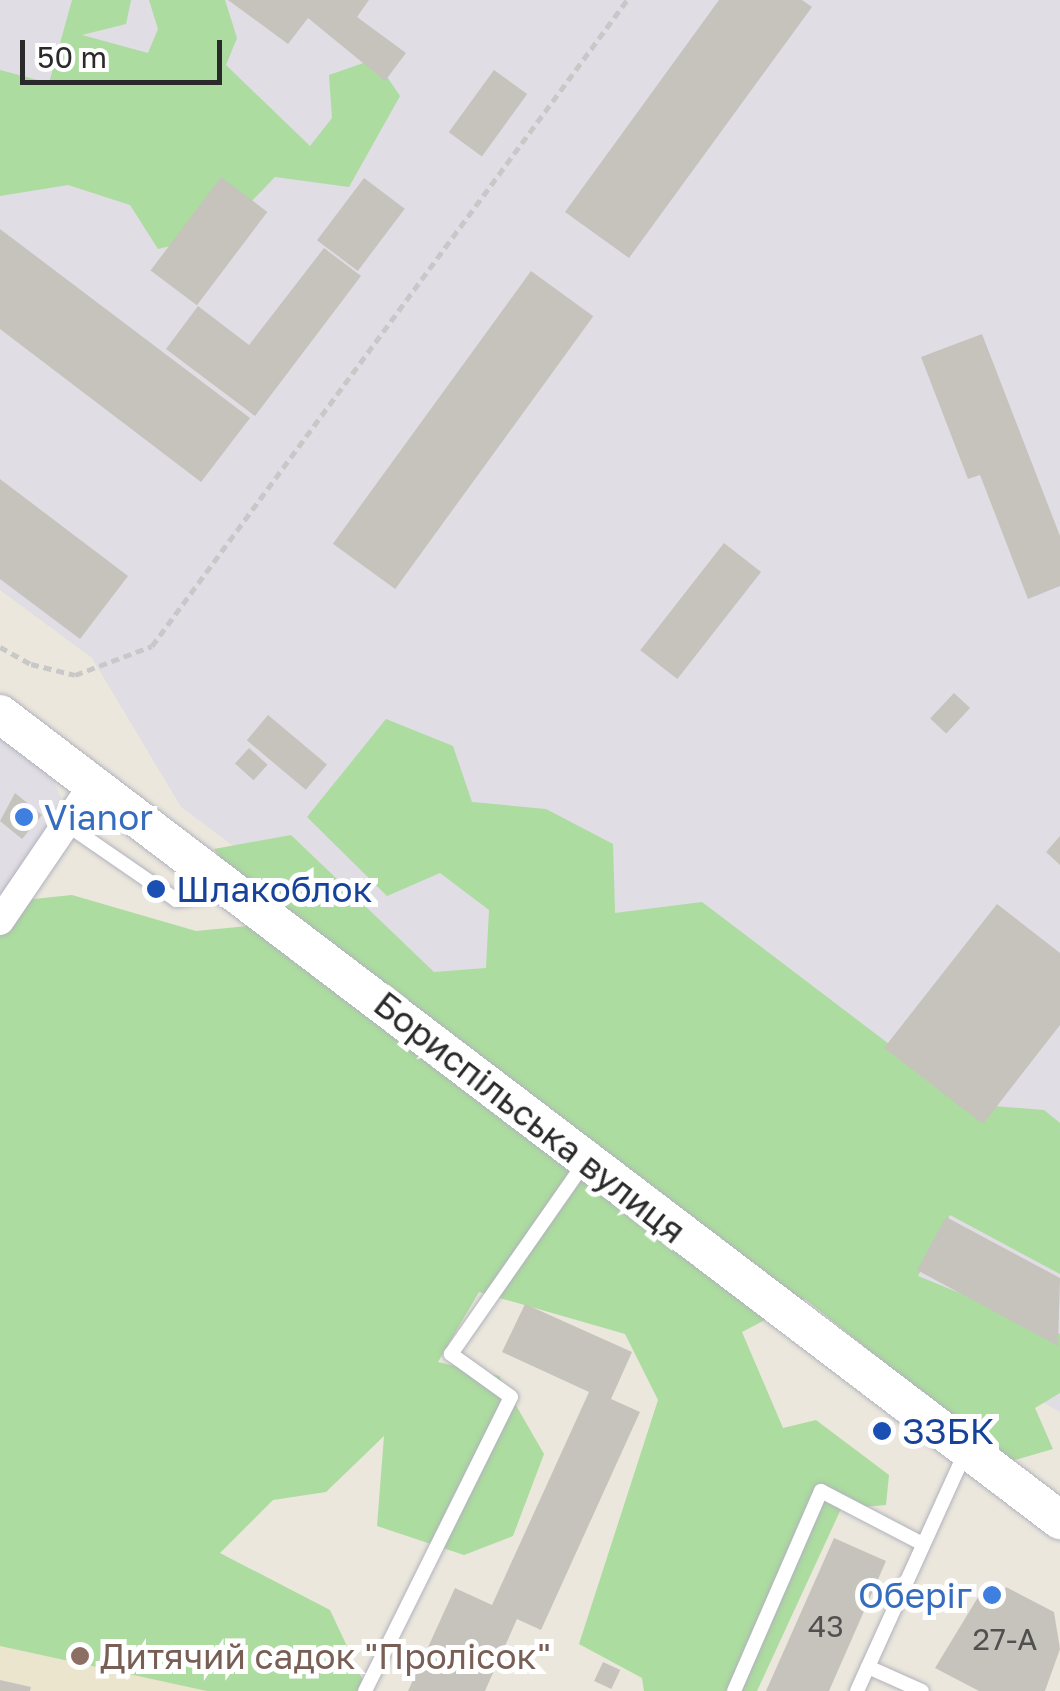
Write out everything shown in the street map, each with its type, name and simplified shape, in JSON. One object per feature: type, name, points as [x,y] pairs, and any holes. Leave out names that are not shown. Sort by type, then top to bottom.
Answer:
[{"type":"main road","name":"Бориспільська вулиця","points":[[0,714],[91,787],[238,892],[965,1452],[1060,1520]]},
{"type":"street","points":[[0,922],[91,787]]},
{"type":"lane","points":[[66,824],[176,900],[238,892]]},
{"type":"lane","points":[[366,1691],[511,1396],[451,1354],[586,1160]]},
{"type":"lane","points":[[857,1691],[965,1452]]},
{"type":"lane","points":[[734,1691],[821,1491],[924,1544]]},
{"type":"lane","points":[[868,1667],[922,1691]]},
{"type":"path","points":[[0,647],[31,664],[76,675],[152,646],[627,0]]},
{"type":"shaded area","points":[[0,0],[1060,0],[1060,1412],[785,1255],[181,807],[92,658],[0,590]]},
{"type":"shaded area","points":[[0,734],[50,773],[61,798],[55,821],[0,902]]},
{"type":"shaded area","name":"Дитячий садок \"Пролісок\"","points":[[0,1620],[319,1691],[0,1691]]},
{"type":"green space","points":[[72,0],[131,0],[126,24],[82,35],[148,53],[158,29],[149,0],[225,0],[237,38],[226,65],[310,146],[332,118],[329,75],[375,59],[400,96],[349,187],[275,177],[248,205],[191,241],[158,249],[130,205],[68,185],[0,196],[0,70],[49,83]]},
{"type":"green space","points":[[386,719],[453,746],[472,802],[546,809],[613,844],[615,913],[702,902],[968,1104],[1044,1110],[1060,1123],[1060,1274],[950,1215],[918,1276],[1060,1334],[1060,1393],[1035,1408],[1053,1449],[1008,1462],[805,1299],[742,1332],[783,1428],[816,1420],[889,1475],[886,1505],[841,1509],[757,1691],[644,1691],[642,1678],[579,1644],[658,1400],[625,1334],[479,1292],[438,1362],[499,1376],[544,1454],[513,1536],[464,1555],[377,1526],[384,1436],[326,1492],[273,1500],[220,1553],[330,1610],[368,1691],[207,1691],[0,1646],[0,936],[24,900],[72,895],[196,931],[269,924],[214,849],[291,835],[434,972],[486,968],[489,910],[440,873],[387,896],[307,817]]},
{"type":"building","points":[[228,0],[369,0],[357,17],[406,53],[385,81],[308,18],[288,44]]},
{"type":"building","points":[[719,0],[802,0],[812,7],[629,258],[565,212]]},
{"type":"building","points":[[494,70],[527,94],[482,156],[449,132]]},
{"type":"building","points":[[221,177],[267,212],[197,305],[151,270]]},
{"type":"building","points":[[364,178],[405,209],[358,271],[317,240]]},
{"type":"building","points":[[0,229],[250,418],[201,482],[0,329]]},
{"type":"building","points":[[324,248],[361,276],[255,416],[166,349],[198,306],[249,345]]},
{"type":"building","points":[[531,271],[593,316],[395,589],[333,544]]},
{"type":"building","points":[[982,334],[1060,536],[1060,586],[1028,599],[980,475],[968,479],[921,357]]},
{"type":"building","points":[[0,479],[128,576],[80,639],[0,579]]},
{"type":"building","points":[[724,543],[761,572],[677,679],[640,650]]},
{"type":"building","points":[[954,693],[970,708],[946,734],[930,719]]},
{"type":"building","points":[[268,715],[327,764],[306,790],[247,740]]},
{"type":"building","points":[[249,748],[268,765],[254,780],[235,764]]},
{"type":"building","points":[[15,793],[42,815],[22,839],[0,821]]},
{"type":"building","points":[[1060,836],[1060,865],[1046,852]]},
{"type":"building","points":[[997,904],[1060,953],[1060,1025],[983,1124],[884,1048]]},
{"type":"building","points":[[946,1217],[1060,1278],[1058,1346],[917,1270]]},
{"type":"building","points":[[525,1304],[632,1352],[611,1399],[640,1412],[541,1630],[517,1619],[485,1691],[408,1691],[455,1588],[492,1605],[589,1392],[502,1352]]},
{"type":"building","points":[[834,1538],[886,1561],[829,1691],[766,1691]]},
{"type":"building","points":[[986,1584],[1003,1593],[1006,1587],[1054,1612],[1060,1649],[1045,1691],[979,1691],[935,1668]]},
{"type":"building","points":[[603,1662],[620,1670],[611,1689],[594,1681]]},
{"type":"building","points":[[0,1680],[31,1687],[30,1691],[0,1691]]},
{"type":"place","name":"Vianor","points":[[24,817]]},
{"type":"place","name":"Шлакоблок","points":[[156,889]]},
{"type":"place","name":"ЗЗБК","points":[[882,1431]]},
{"type":"place","name":"Оберіг","points":[[992,1595]]},
{"type":"place","name":"Дитячий садок \"Пролісок\"","points":[[80,1656]]}]
